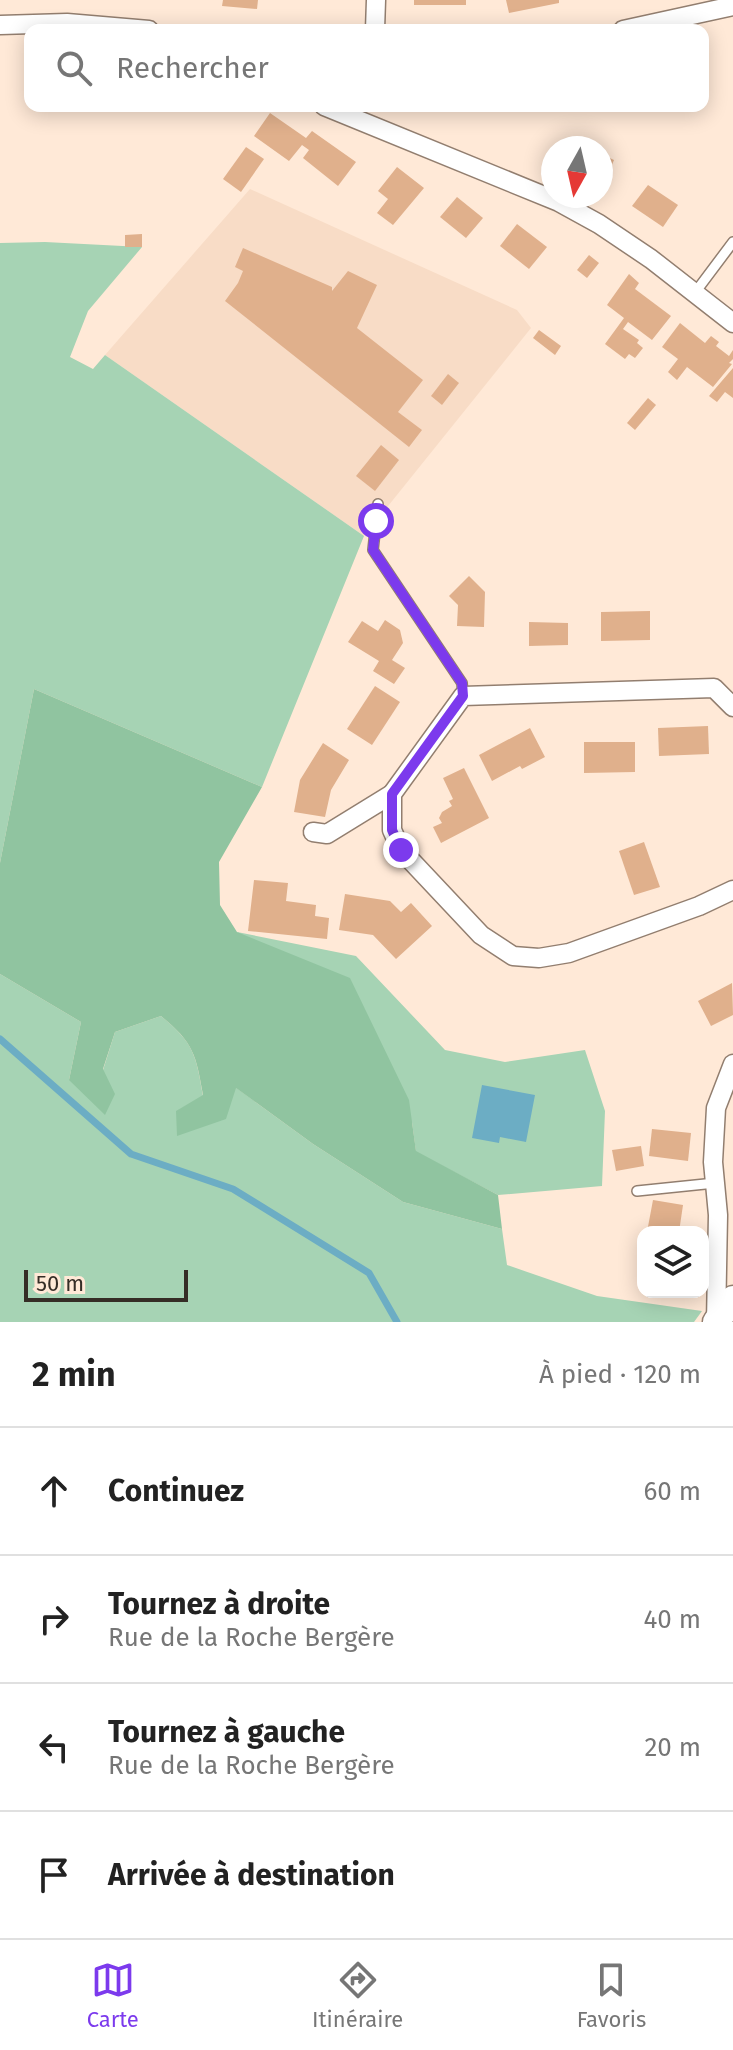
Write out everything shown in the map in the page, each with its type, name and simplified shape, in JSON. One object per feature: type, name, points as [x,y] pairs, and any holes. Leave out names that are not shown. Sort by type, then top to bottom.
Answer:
[{"type":"street","points":[[375,24],[376,0]]},
{"type":"street","points":[[650,24],[733,6]]},
{"type":"street","points":[[0,25],[24,24]]},
{"type":"street","points":[[34,24],[79,24]]},
{"type":"street","points":[[339,112],[559,202],[651,259],[733,323]]},
{"type":"street","points":[[313,832],[327,834],[392,794],[463,696],[714,688],[733,707]]},
{"type":"street","points":[[392,794],[392,830],[401,850],[481,935],[513,956],[539,958],[569,953],[699,906],[733,890]]},
{"type":"street","points":[[716,1322],[718,1215],[713,1162],[716,1108],[733,1064]]},
{"type":"street","points":[[716,1322],[733,1299]]},
{"type":"lane","points":[[694,294],[733,242]]},
{"type":"lane","points":[[378,504],[373,550],[462,683],[463,696]]},
{"type":"lane","points":[[637,1191],[715,1183]]},
{"type":"shaded area","points":[[250,189],[517,310],[531,328],[364,536],[105,355]]},
{"type":"green space","points":[[0,243],[142,247],[88,311],[70,357],[93,369],[105,355],[364,536],[262,787],[34,689],[0,863]]},
{"type":"green space","points":[[34,689],[262,787],[219,862],[220,905],[237,932],[350,978],[409,1100],[416,1151],[498,1195],[502,1229],[403,1202],[313,1144],[236,1088],[226,1119],[177,1136],[176,1111],[203,1095],[192,1051],[161,1016],[115,1032],[103,1069],[115,1094],[105,1115],[69,1080],[81,1022],[0,974],[0,863]]},
{"type":"green space","points":[[237,932],[356,956],[445,1050],[505,1062],[585,1050],[605,1111],[602,1186],[498,1195],[416,1152],[412,1122]]},
{"type":"green space","points":[[0,974],[81,1022],[69,1080],[103,1070],[115,1032],[161,1016],[192,1051],[203,1096],[177,1111],[235,1087],[313,1144],[403,1202],[502,1229],[507,1265],[597,1296],[702,1311],[694,1322],[0,1322]]},
{"type":"water","points":[[482,1085],[535,1095],[526,1142],[500,1137],[499,1143],[472,1138]]},
{"type":"building","points":[[223,0],[258,0],[257,9],[222,6]]},
{"type":"building","points":[[414,0],[466,0],[466,5],[414,5]]},
{"type":"building","points":[[506,0],[559,0],[559,3],[509,13]]},
{"type":"building","points":[[270,113],[306,138],[312,131],[356,162],[338,186],[303,158],[309,150],[302,145],[289,161],[254,136]]},
{"type":"building","points":[[246,147],[264,159],[241,192],[223,179]]},
{"type":"building","points":[[397,167],[424,188],[393,225],[377,213],[388,199],[378,191]]},
{"type":"building","points":[[648,185],[678,205],[663,227],[632,206]]},
{"type":"building","points":[[457,197],[483,218],[466,238],[440,217]]},
{"type":"building","points":[[517,224],[547,247],[529,269],[500,246]]},
{"type":"building","points":[[142,234],[142,247],[125,247],[125,235]]},
{"type":"building","points":[[243,248],[332,287],[332,291],[348,271],[377,285],[357,328],[423,380],[398,412],[422,430],[409,447],[225,301],[243,271],[235,267]]},
{"type":"building","points":[[589,255],[599,263],[587,278],[577,270]]},
{"type":"building","points":[[629,274],[639,283],[635,289],[671,316],[652,340],[628,322],[623,329],[639,340],[637,343],[643,348],[635,358],[629,354],[625,359],[605,344],[624,318],[607,305]]},
{"type":"building","points":[[680,323],[705,343],[711,336],[719,342],[716,346],[729,356],[733,350],[733,359],[729,363],[732,364],[713,387],[687,367],[677,380],[668,372],[678,359],[662,347]]},
{"type":"building","points":[[539,330],[561,346],[555,355],[533,338]]},
{"type":"building","points":[[733,368],[733,398],[725,392],[717,402],[709,396]]},
{"type":"building","points":[[448,374],[459,383],[442,405],[431,396]]},
{"type":"building","points":[[648,398],[656,405],[635,430],[627,423]]},
{"type":"building","points":[[381,445],[399,460],[375,491],[356,476]]},
{"type":"building","points":[[469,576],[485,592],[484,627],[457,626],[458,605],[449,596]]},
{"type":"building","points":[[650,611],[650,640],[601,641],[601,612]]},
{"type":"building","points":[[385,620],[400,630],[403,643],[392,660],[405,668],[394,684],[373,671],[379,661],[348,642],[362,621],[378,631]]},
{"type":"building","points":[[529,622],[568,623],[568,645],[529,646]]},
{"type":"building","points":[[375,686],[400,702],[372,745],[347,729]]},
{"type":"building","points":[[708,726],[709,754],[659,756],[658,728]]},
{"type":"building","points":[[530,728],[545,757],[492,781],[479,755]]},
{"type":"building","points":[[584,742],[635,742],[635,772],[584,773]]},
{"type":"building","points":[[323,743],[349,760],[331,790],[325,817],[294,812],[300,780]]},
{"type":"building","points":[[464,768],[489,818],[441,843],[433,827],[442,823],[439,818],[452,806],[449,801],[453,799],[443,778]]},
{"type":"building","points":[[644,842],[660,887],[634,895],[619,851]]},
{"type":"building","points":[[254,880],[288,883],[286,901],[316,905],[315,916],[329,918],[327,939],[248,931]]},
{"type":"building","points":[[345,894],[390,901],[401,912],[411,903],[432,926],[396,959],[373,935],[339,930]]},
{"type":"building","points":[[732,983],[733,1015],[711,1026],[698,1001]]},
{"type":"building","points":[[652,1129],[691,1133],[688,1161],[649,1156]]},
{"type":"building","points":[[641,1146],[644,1166],[616,1171],[612,1150]]},
{"type":"building","points":[[653,1200],[683,1205],[680,1226],[648,1226]]},
{"type":"waterway","points":[[0,1039],[131,1154],[233,1189],[369,1273],[397,1322]]},
{"type":"route","points":[[376,521],[373,550],[462,683],[463,696],[392,794],[392,830],[401,850]]}]
